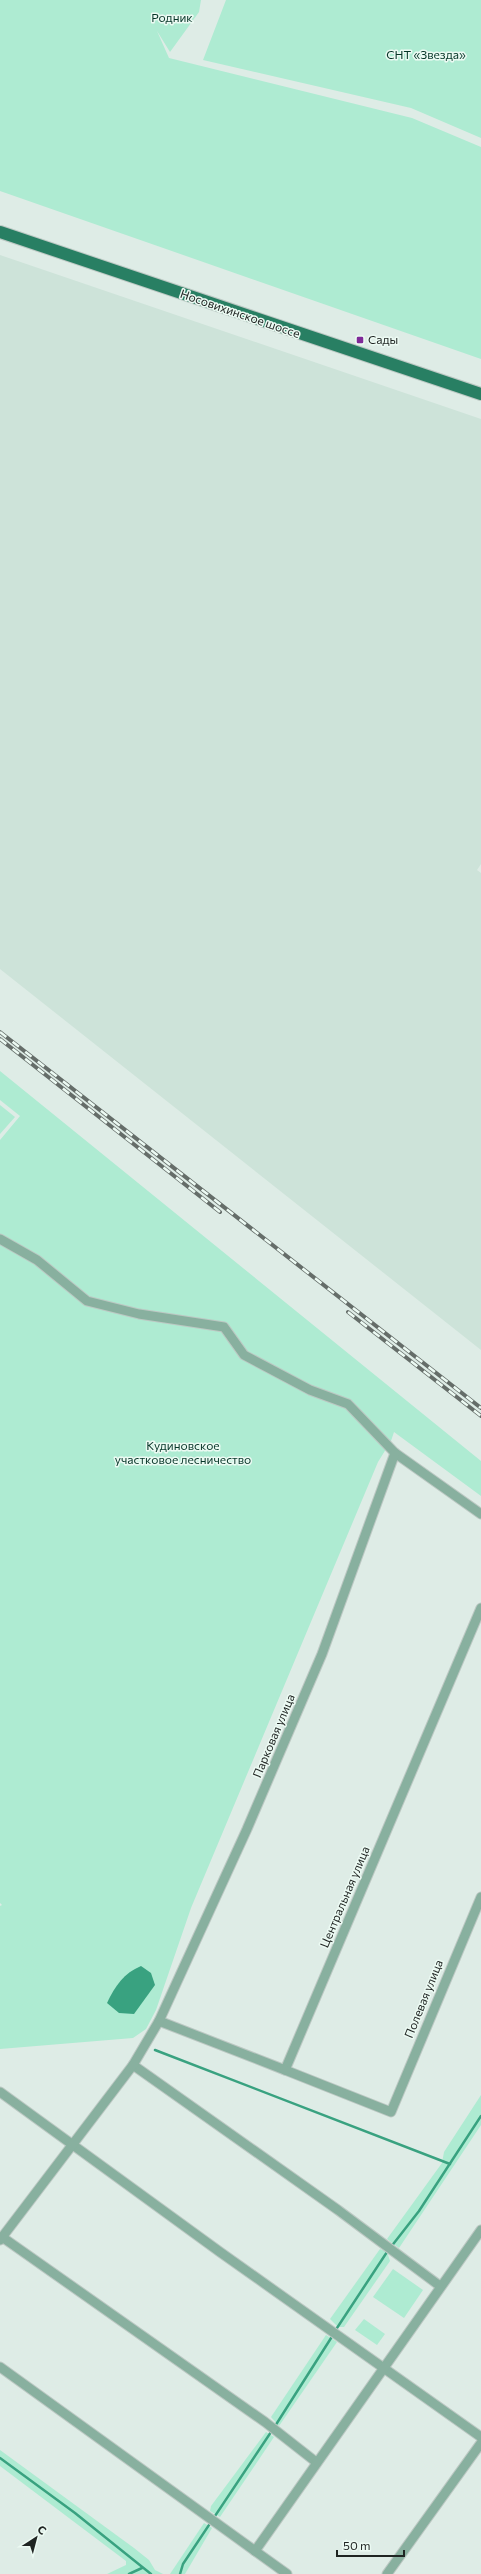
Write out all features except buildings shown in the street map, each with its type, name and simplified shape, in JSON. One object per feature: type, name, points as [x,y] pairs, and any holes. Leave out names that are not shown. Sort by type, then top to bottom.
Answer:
[{"type":"main road","name":"Носовихинское шоссе","points":[[0,232],[481,394]]},
{"type":"street","points":[[0,1239],[37,1260],[87,1301],[139,1314],[224,1326],[244,1355],[310,1390],[348,1404],[396,1453],[481,1514]]},
{"type":"street","name":"Парковая улица","points":[[1,2239],[133,2065],[159,2021],[247,1829],[322,1654],[396,1453]]},
{"type":"street","name":"Центральная улица","points":[[285,2070],[481,1608]]},
{"type":"street","name":"Полевая улица","points":[[285,2070],[391,2112],[481,1897]]},
{"type":"street","points":[[159,2021],[285,2070]]},
{"type":"street","points":[[133,2065],[338,2210],[440,2286]]},
{"type":"street","points":[[0,2092],[384,2369],[481,2437]]},
{"type":"street","points":[[255,2551],[316,2462],[384,2369],[440,2286],[481,2230]]},
{"type":"street","points":[[1,2239],[265,2422],[316,2462]]},
{"type":"street","points":[[0,2367],[287,2574]]},
{"type":"street","points":[[387,2574],[481,2443]]},
{"type":"shaded area","points":[[0,255],[481,419],[481,864],[477,870],[481,873],[481,1350],[0,969]]},
{"type":"shaded area","points":[[141,1966],[151,1973],[155,1985],[134,2014],[119,2013],[107,2003],[113,1991],[125,1976]]},
{"type":"green space","name":"Родник","points":[[0,0],[201,0],[199,12],[170,52],[157,31],[169,58],[412,118],[481,147],[481,359],[0,191]]},
{"type":"green space","name":"СНТ «Звезда»","points":[[226,0],[481,0],[481,138],[411,108],[203,60]]},
{"type":"green space","name":"Кудиновское участковое лесничество","points":[[0,1071],[481,1461],[481,1496],[394,1432],[391,1441],[378,1462],[191,1908],[156,2010],[146,2029],[133,2038],[0,2049],[0,1906],[2,1905],[0,1903],[0,1140],[20,1116],[0,1100]]},
{"type":"green space","points":[[0,1105],[15,1117],[0,1134]]},
{"type":"green space","points":[[481,2095],[481,2125],[399,2248],[387,2239],[442,2163],[444,2152]]},
{"type":"green space","points":[[380,2249],[387,2252],[390,2261],[344,2327],[338,2327],[330,2319]]},
{"type":"green space","points":[[393,2269],[423,2290],[404,2318],[373,2297]]},
{"type":"green space","points":[[364,2319],[385,2334],[377,2345],[355,2330]]},
{"type":"green space","points":[[326,2335],[337,2342],[279,2426],[271,2417]]},
{"type":"green space","points":[[266,2432],[274,2437],[220,2517],[210,2511],[211,2506]]},
{"type":"green space","points":[[0,2450],[134,2548],[149,2560],[155,2570],[163,2574],[107,2574],[126,2565],[126,2561],[0,2466]]},
{"type":"green space","points":[[204,2523],[212,2528],[185,2574],[170,2574]]},
{"type":"waterway","points":[[155,2050],[450,2164]]},
{"type":"waterway","points":[[335,2331],[387,2252],[419,2211],[481,2116]]},
{"type":"waterway","points":[[180,2574],[183,2564],[277,2423],[333,2335]]},
{"type":"waterway","points":[[0,2458],[75,2513],[151,2574]]},
{"type":"waterway","points":[[129,2574],[142,2568]]},
{"type":"railway","points":[[0,1032],[481,1408]]},
{"type":"railway","points":[[0,1039],[220,1212]]},
{"type":"railway","points":[[348,1312],[481,1416]]},
{"type":"place","name":"Сады","points":[[360,340]]}]
